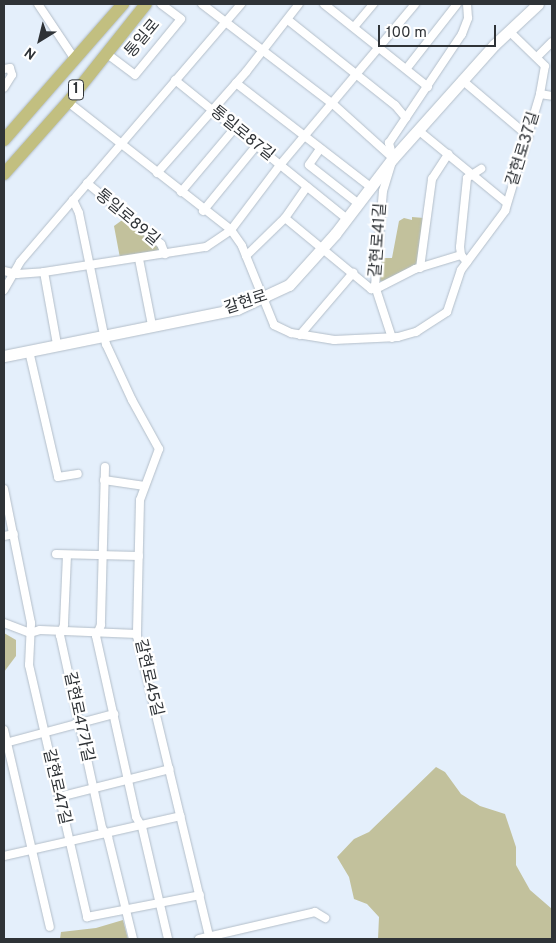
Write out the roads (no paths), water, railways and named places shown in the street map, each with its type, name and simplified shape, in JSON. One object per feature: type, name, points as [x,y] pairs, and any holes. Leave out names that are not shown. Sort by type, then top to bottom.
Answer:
[{"type":"main road","name":"1","points":[[4,140],[123,4]]},
{"type":"main road","name":"통일로","points":[[4,174],[68,102],[146,4]]},
{"type":"main road","name":"갈현로","points":[[4,356],[104,334],[237,309],[262,301],[289,285],[359,204],[377,190],[393,158],[462,80],[538,4]]},
{"type":"street","points":[[38,4],[74,58]]},
{"type":"street","name":"통일로","points":[[106,53],[134,75],[181,19],[161,4]]},
{"type":"street","points":[[202,4],[333,104],[393,158]]},
{"type":"street","points":[[175,80],[241,4]]},
{"type":"street","points":[[157,173],[236,83],[299,4]]},
{"type":"street","points":[[324,4],[408,68],[428,87]]},
{"type":"street","points":[[333,10],[338,4]]},
{"type":"street","points":[[354,27],[373,4]]},
{"type":"street","name":"통일로87길","points":[[175,80],[280,165],[357,77],[378,46],[415,4]]},
{"type":"street","points":[[408,68],[457,4]]},
{"type":"street","points":[[393,158],[389,143],[428,87],[440,63],[462,34],[468,18],[467,4]]},
{"type":"street","points":[[288,20],[357,77],[395,105],[406,118]]},
{"type":"street","name":"갈현로37길","points":[[391,338],[416,332],[440,319],[447,312],[452,288],[467,262],[505,211],[549,65],[537,57],[509,31]]},
{"type":"street","points":[[537,57],[552,42]]},
{"type":"street","points":[[4,70],[10,68],[12,75],[4,88]]},
{"type":"street","name":"통일로89길","points":[[8,272],[175,80]]},
{"type":"street","points":[[462,80],[528,136]]},
{"type":"street","points":[[236,83],[304,138],[377,190]]},
{"type":"street","name":"갈현로37길","points":[[540,94],[552,96]]},
{"type":"street","points":[[68,102],[203,210],[231,230],[246,256],[262,301],[274,326],[300,334],[346,340],[391,338]]},
{"type":"street","points":[[181,192],[234,129]]},
{"type":"street","points":[[418,130],[448,154],[478,171],[467,178],[460,256],[467,262]]},
{"type":"street","points":[[203,210],[256,146]]},
{"type":"street","points":[[320,149],[309,165],[359,204]]},
{"type":"street","points":[[420,268],[432,179],[448,154]]},
{"type":"street","points":[[280,165],[347,219]]},
{"type":"street","name":"통일로89길","points":[[8,272],[44,272],[206,247],[231,230],[280,165]]},
{"type":"street","name":"갈현로37길","points":[[478,171],[507,203]]},
{"type":"street","name":"통일로89길","points":[[87,183],[161,244],[165,254]]},
{"type":"street","points":[[246,256],[285,218],[307,187]]},
{"type":"street","name":"갈현로41길","points":[[377,190],[376,287],[391,338]]},
{"type":"street","name":"통일로89길","points":[[72,200],[79,213],[89,265]]},
{"type":"street","points":[[285,218],[370,289],[376,287]]},
{"type":"street","name":"갈현로41길","points":[[376,287],[420,268],[460,256]]},
{"type":"street","points":[[139,258],[152,325]]},
{"type":"street","points":[[89,265],[104,334]]},
{"type":"street","points":[[4,290],[8,272]]},
{"type":"street","points":[[44,272],[57,344]]},
{"type":"street","points":[[300,334],[353,273]]},
{"type":"street","name":"갈현로45길","points":[[104,334],[132,400],[159,449],[140,500],[138,634],[210,938]]},
{"type":"street","points":[[29,350],[58,477],[78,474]]},
{"type":"street","points":[[105,467],[101,625],[96,636],[128,780],[168,939]]},
{"type":"street","points":[[104,480],[145,486]]},
{"type":"street","name":"갈현로47길","points":[[4,490],[14,534],[30,633],[29,665],[87,917],[125,911]]},
{"type":"street","points":[[4,536],[14,534]]},
{"type":"street","points":[[56,554],[139,556]]},
{"type":"street","name":"갈현로47가길","points":[[67,555],[62,631],[93,788],[133,939]]},
{"type":"street","points":[[4,623],[30,633],[62,631],[138,634]]},
{"type":"street","points":[[44,733],[114,714]]},
{"type":"street","points":[[4,730],[9,742],[50,926]]},
{"type":"street","name":"갈현로47길","points":[[9,742],[44,733]]},
{"type":"street","points":[[59,797],[170,770]]},
{"type":"street","points":[[69,841],[181,816]]},
{"type":"street","name":"갈현로47길","points":[[4,856],[69,841]]},
{"type":"street","points":[[125,911],[200,895]]},
{"type":"street","points":[[199,939],[210,938],[315,912],[325,918]]}]
